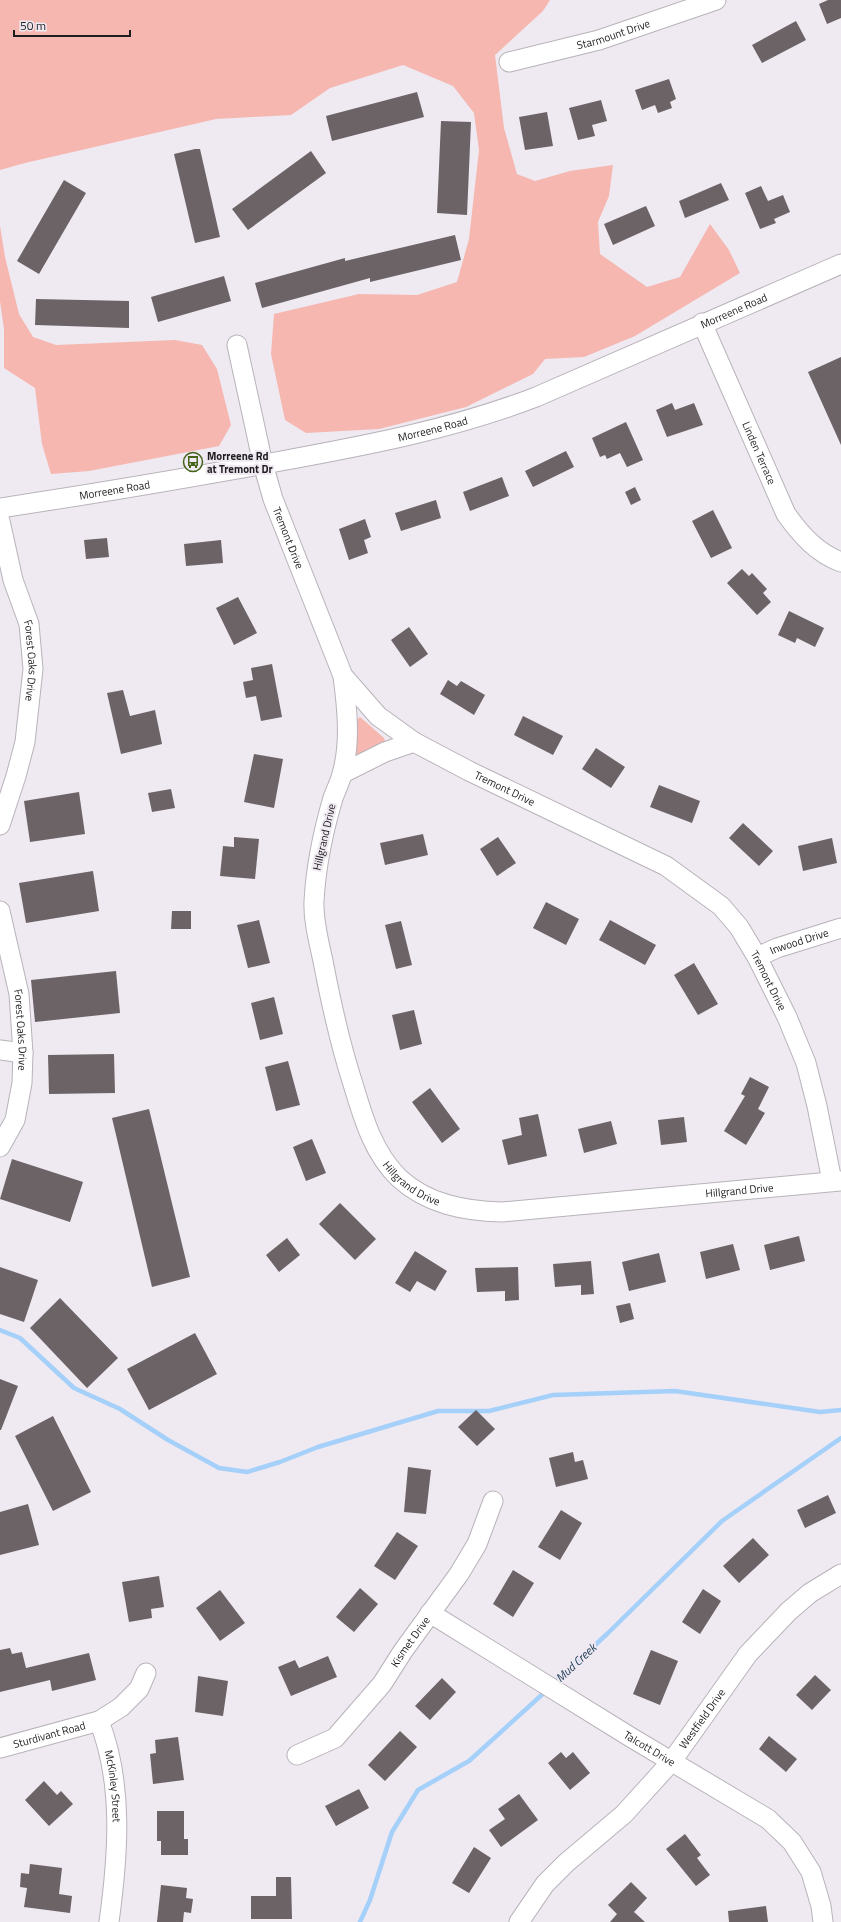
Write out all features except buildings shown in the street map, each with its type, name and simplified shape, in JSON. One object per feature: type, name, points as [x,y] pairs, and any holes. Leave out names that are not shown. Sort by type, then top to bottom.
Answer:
[{"type":"street","name":"Starmount Drive","points":[[509,62],[599,40],[716,0]]},
{"type":"street","name":"Morreene Road","points":[[0,508],[387,442],[481,416],[536,397],[702,323],[841,264]]},
{"type":"street","name":"Linden Terrace","points":[[702,323],[786,514],[798,531],[811,544],[822,553],[841,562]]},
{"type":"street","name":"Tremont Drive","points":[[237,345],[263,464],[273,499],[343,676],[378,716],[414,742],[469,771],[666,866],[720,906],[739,928],[757,957],[787,1017],[806,1063],[836,1181]]},
{"type":"street","name":"Forest Oaks Drive","points":[[0,521],[13,580],[29,624],[33,669],[25,742],[0,825]]},
{"type":"street","name":"Hillgrand Drive","points":[[343,676],[347,709],[346,746],[342,773],[318,853],[314,904],[318,934],[333,1011],[342,1048],[365,1124],[387,1165],[399,1178],[415,1191],[439,1203],[462,1209],[495,1212],[836,1181]]},
{"type":"street","points":[[342,773],[385,752],[414,742]]},
{"type":"street","name":"Forest Oaks Drive","points":[[0,911],[19,994],[23,1053],[22,1082],[15,1120],[0,1147]]},
{"type":"street","name":"Inwood Drive","points":[[757,957],[777,948],[841,928]]},
{"type":"street","points":[[0,1050],[23,1053]]},
{"type":"street","name":"Kismet Drive","points":[[297,1755],[336,1738],[382,1684],[430,1613],[459,1574],[477,1544],[492,1501]]},
{"type":"street","name":"Westfield Drive","points":[[519,1922],[546,1884],[566,1863],[624,1814],[672,1761],[748,1654],[789,1611],[810,1592],[841,1574]]},
{"type":"street","name":"Talcott Drive","points":[[430,1613],[768,1819],[780,1829],[801,1855],[811,1872],[821,1906],[823,1922]]},
{"type":"street","points":[[99,1721],[121,1707],[139,1689],[146,1673]]},
{"type":"street","name":"Sturdivant Road","points":[[0,1748],[99,1721]]},
{"type":"street","name":"McKinley Street","points":[[99,1721],[108,1751],[114,1784],[117,1824],[116,1861],[109,1922]]},
{"type":"shaded area","points":[[0,0],[550,0],[543,11],[495,55],[504,128],[517,174],[535,181],[570,171],[613,165],[609,196],[598,222],[600,254],[647,287],[680,277],[710,224],[729,250],[740,273],[635,336],[584,357],[545,359],[533,374],[466,407],[379,429],[306,433],[285,420],[271,354],[274,314],[359,294],[417,295],[457,282],[469,239],[479,150],[474,113],[453,86],[403,65],[330,88],[291,115],[216,119],[0,170]]},
{"type":"shaded area","points":[[0,226],[5,257],[19,314],[33,337],[56,345],[175,340],[202,345],[217,369],[231,425],[219,446],[89,471],[51,474],[42,444],[35,388],[4,368],[4,329],[0,301]]},
{"type":"shaded area","points":[[360,717],[384,738],[385,741],[355,756],[356,720]]},
{"type":"waterway","points":[[0,1330],[20,1338],[74,1388],[120,1409],[168,1440],[219,1468],[247,1472],[280,1462],[318,1447],[438,1411],[489,1411],[553,1395],[675,1391],[820,1412],[841,1410]]},
{"type":"waterway","name":"Mud Creek","points":[[553,1684],[607,1634],[722,1521],[841,1438]]},
{"type":"waterway","name":"Mud Creek","points":[[360,1922],[370,1900],[392,1832],[418,1790],[469,1761],[546,1691]]},
{"type":"place","name":"Morreene Rd at Tremont Dr","points":[[193,462]]}]
